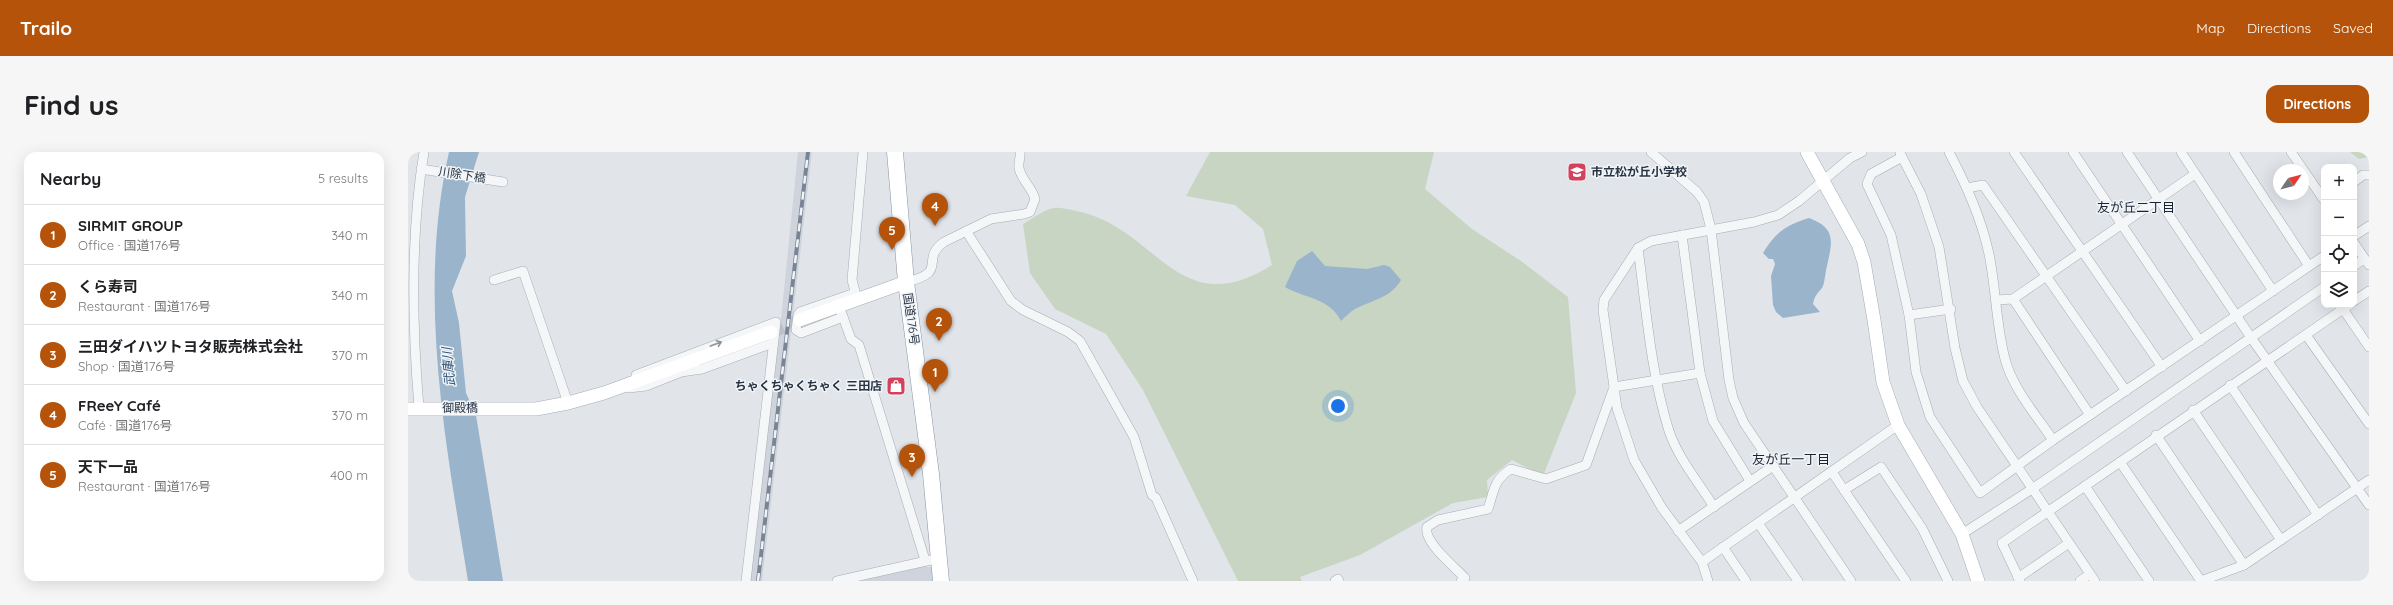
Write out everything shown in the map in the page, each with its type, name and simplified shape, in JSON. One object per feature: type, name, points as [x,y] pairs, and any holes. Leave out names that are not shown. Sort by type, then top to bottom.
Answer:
[{"type":"highway","name":"国道176号","points":[[895,152],[906,282],[931,474],[932,560],[941,581]]},
{"type":"street","points":[[414,409],[412,221],[424,152]]},
{"type":"street","points":[[856,296],[852,280],[863,152]]},
{"type":"street","points":[[856,296],[841,311],[801,333],[796,330],[798,315],[800,312],[929,275],[932,270],[934,254],[938,246],[991,219],[1030,212],[1034,206],[1035,199],[1033,192],[1024,182],[1019,168],[1020,152]]},
{"type":"street","points":[[1651,152],[1697,192],[1704,202],[1711,229],[1729,380],[1733,398],[1744,423],[1851,581]]},
{"type":"street","points":[[1807,152],[1851,229],[1864,262],[1883,382],[1898,425],[1962,534],[1978,581]]},
{"type":"street","points":[[1708,581],[1702,562],[1662,508],[1634,460],[1617,408],[1603,310],[1604,300],[1638,248],[1650,241],[1778,215],[1823,182],[1848,155],[1862,152]]},
{"type":"street","points":[[1949,152],[1967,188],[1989,254],[2005,359],[2012,379],[2053,440]]},
{"type":"street","points":[[2014,152],[2162,367]]},
{"type":"street","points":[[2073,152],[2200,341]]},
{"type":"street","points":[[2127,152],[2252,339],[2369,505]]},
{"type":"street","points":[[2181,152],[2273,290]]},
{"type":"street","points":[[2234,152],[2310,266]]},
{"type":"street","points":[[2291,152],[2321,196]]},
{"type":"street","points":[[2080,581],[2093,577],[2032,489],[2017,467],[1977,407],[1964,381],[1956,348],[1951,309],[1939,247],[1921,194],[1901,155],[1871,174],[1867,184],[1891,235],[1909,315],[1916,372],[1930,417],[1980,493],[2017,467],[2053,440],[2321,258]]},
{"type":"street","name":"川除下橋","points":[[421,169],[503,182]]},
{"type":"street","points":[[1996,300],[2013,299],[2195,174]]},
{"type":"street","points":[[2357,180],[2363,175],[2369,175]]},
{"type":"street","points":[[1967,188],[1983,186],[2126,391]]},
{"type":"street","points":[[2357,234],[2369,226]]},
{"type":"street","points":[[966,231],[1011,301],[1023,310],[1068,332],[1080,341],[1090,356],[1134,437],[1152,495],[1156,498],[1193,581]]},
{"type":"street","points":[[1682,235],[1700,373],[1713,421],[1750,481]]},
{"type":"street","points":[[2357,247],[2367,262],[2357,265]]},
{"type":"street","points":[[1638,248],[1658,382],[1669,432],[1680,454],[1714,506]]},
{"type":"street","points":[[494,280],[523,271],[568,403]]},
{"type":"street","points":[[1962,534],[2032,489],[2252,339],[2321,289]]},
{"type":"street","points":[[2357,299],[2369,291]]},
{"type":"street","points":[[2013,299],[2090,415]]},
{"type":"street","points":[[2070,543],[2019,579],[2002,543],[2193,410],[2345,308]]},
{"type":"street","points":[[2347,308],[2369,347]]},
{"type":"street","points":[[1909,315],[1951,309]]},
{"type":"street","points":[[837,581],[932,560],[859,345],[850,340],[841,311]]},
{"type":"street","points":[[800,320],[841,311]]},
{"type":"street","points":[[746,581],[773,332]]},
{"type":"street","name":"御殿橋","points":[[414,409],[536,409],[568,403],[618,389],[773,332]]},
{"type":"street","points":[[2306,335],[2369,424]]},
{"type":"street","points":[[1614,387],[1658,382],[1700,373]]},
{"type":"street","points":[[2230,385],[2318,515]]},
{"type":"street","points":[[1461,581],[1466,578],[1436,549],[1428,538],[1426,532],[1427,527],[1438,520],[1488,509],[1496,482],[1501,475],[1511,470],[1546,479],[1586,465],[1614,387]]},
{"type":"street","points":[[2193,410],[2281,540]]},
{"type":"street","points":[[1702,562],[1898,425]]},
{"type":"street","points":[[2156,436],[2244,565]]},
{"type":"street","points":[[2120,462],[2201,581],[2244,565],[2369,480]]},
{"type":"street","points":[[1678,531],[1773,466]]},
{"type":"street","points":[[1844,490],[1881,467],[1922,528],[1948,581]]},
{"type":"street","points":[[1832,472],[1906,581]]},
{"type":"street","points":[[2085,486],[2149,581]]},
{"type":"street","points":[[1758,523],[1798,581]]},
{"type":"street","points":[[1723,547],[1746,581]]},
{"type":"street","points":[[1335,581],[1338,579],[1339,581]]},
{"type":"shaded area","points":[[798,152],[812,152],[762,581],[750,581],[760,482],[781,319]]},
{"type":"shaded area","points":[[925,564],[927,567],[934,567],[935,581],[855,581]]},
{"type":"green space","points":[[1210,152],[1434,152],[1425,189],[1472,229],[1521,261],[1568,297],[1576,393],[1543,476],[1512,460],[1487,480],[1488,497],[1453,503],[1360,555],[1300,577],[1302,581],[1238,581],[1143,390],[1106,334],[1055,309],[1030,273],[1023,224],[1051,208],[1076,211],[1104,220],[1127,234],[1169,266],[1190,278],[1213,284],[1240,281],[1272,265],[1263,229],[1235,205],[1186,196]]},
{"type":"green space","points":[[2350,152],[2369,152],[2369,157],[2359,159]]},
{"type":"water","name":"武庫川","points":[[449,152],[479,152],[465,197],[466,256],[452,291],[459,323],[466,393],[476,415],[503,581],[468,581],[443,421],[435,313],[435,259],[440,205]]},
{"type":"water","points":[[1809,218],[1824,226],[1828,232],[1831,243],[1824,283],[1822,288],[1817,293],[1813,304],[1820,312],[1783,318],[1776,312],[1773,305],[1771,276],[1775,264],[1773,259],[1769,259],[1763,253],[1772,240],[1782,230],[1794,223]]},
{"type":"water","points":[[1312,251],[1325,266],[1367,269],[1384,265],[1390,267],[1401,280],[1387,295],[1355,309],[1341,321],[1336,313],[1323,303],[1285,287],[1297,261]]},
{"type":"tunnel","points":[[771,332],[800,320]]},
{"type":"railway","points":[[758,581],[808,152]]},
{"type":"place","name":"市立松が丘小学校","points":[[1577,172]]},
{"type":"place","name":"FReeY Café","points":[[935,226]]},
{"type":"place","name":"天下一品","points":[[892,250]]},
{"type":"place","name":"くら寿司","points":[[939,341]]},
{"type":"place","name":"ちゃくちゃくちゃく 三田店","points":[[896,386]]},
{"type":"place","name":"SIRMIT GROUP","points":[[935,392]]},
{"type":"place","name":"三田ダイハツトヨタ販売株式会社","points":[[912,477]]},
{"type":"district","name":"友が丘二丁目","points":[[2136,207]]},
{"type":"district","name":"友が丘一丁目","points":[[1791,459]]}]
